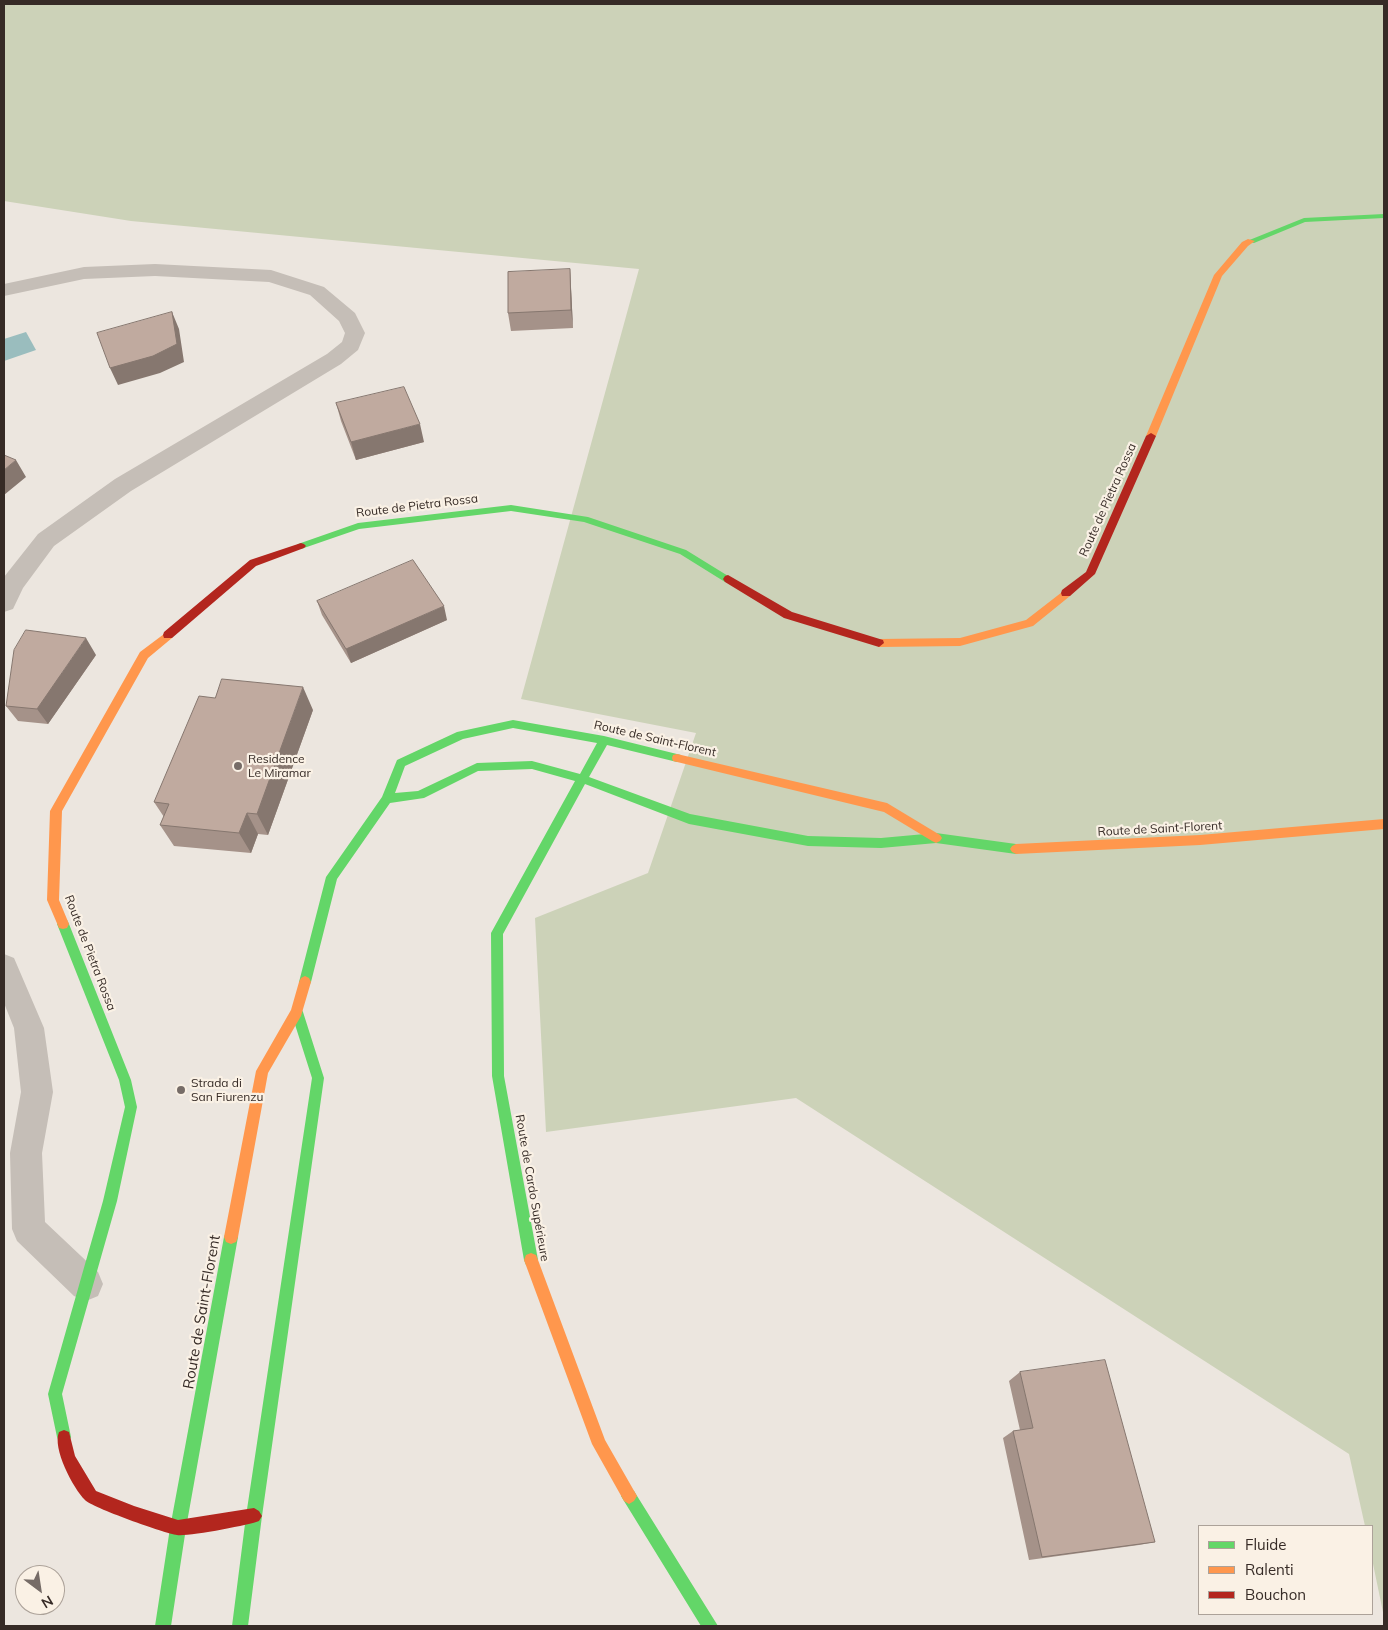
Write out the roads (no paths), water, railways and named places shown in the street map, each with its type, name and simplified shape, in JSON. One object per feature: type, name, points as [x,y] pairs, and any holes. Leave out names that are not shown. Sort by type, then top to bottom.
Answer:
[{"type":"street","name":"Route de Pietra Rossa","points":[[254,1516],[178,1528],[134,1514],[91,1496],[68,1459],[55,1394],[110,1201],[131,1107],[125,1080],[53,900],[56,811],[144,655],[254,564],[358,526],[511,508],[585,519],[683,552],[788,615],[876,643],[960,642],[1029,622],[1090,574],[1140,462],[1218,275],[1239,250],[1245,244],[1304,220],[1384,216]]},
{"type":"street","points":[[4,290],[84,273],[154,270],[271,276],[317,291],[348,318],[355,333],[351,345],[334,359],[123,485],[46,540],[12,584],[4,603]]},
{"type":"street","name":"Route de Saint-Florent","points":[[163,1626],[178,1528],[262,1071],[297,1012],[332,877],[387,799],[401,763],[461,735],[513,724],[604,740],[886,808],[936,838]]},
{"type":"street","name":"Route de Cardo Supérieure","points":[[604,740],[497,933],[498,1076],[533,1268],[599,1444],[649,1530],[710,1626]]},
{"type":"street","name":"Route de Saint-Florent","points":[[387,799],[420,795],[477,767],[532,765],[583,779],[689,819],[808,841],[881,843],[936,838],[1014,849],[1112,846],[1290,835],[1384,824]]},
{"type":"street","points":[[4,967],[29,1028],[37,1092],[26,1154],[29,1230],[86,1284]]},
{"type":"street","points":[[240,1626],[254,1516],[318,1078],[297,1012]]},
{"type":"water","points":[[26,332],[36,350],[4,361],[4,339]]},
{"type":"place","name":"Residence Le Miramar","points":[[238,766]]},
{"type":"place","name":"Strada di San Fiurenzu","points":[[181,1090]]}]
